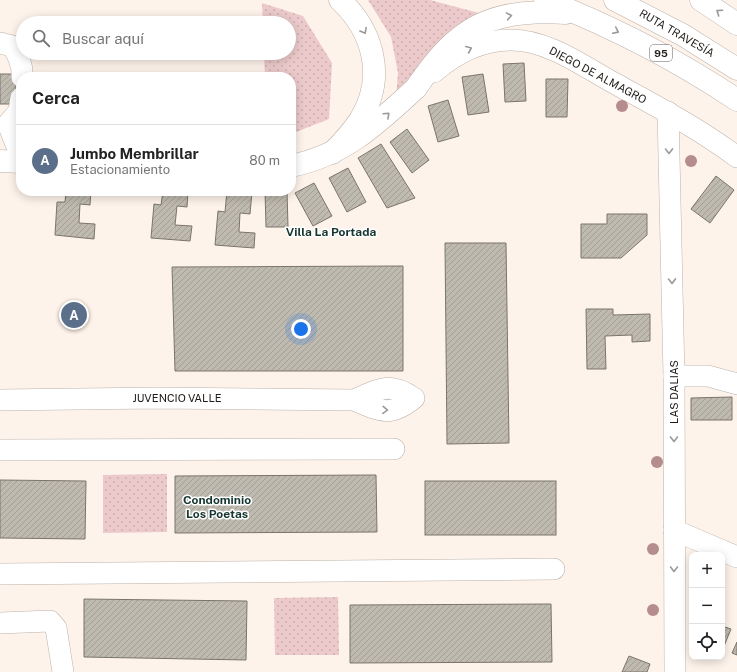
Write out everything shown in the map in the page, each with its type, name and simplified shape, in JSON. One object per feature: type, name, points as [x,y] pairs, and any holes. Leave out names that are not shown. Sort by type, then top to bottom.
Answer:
[{"type":"main road","points":[[332,153],[360,120],[368,102],[373,79],[373,56],[366,33],[350,9],[340,0]]},
{"type":"main road","name":"95","points":[[545,0],[581,14],[668,57],[737,100]]},
{"type":"main road","name":"RUTA TRAVESÍA","points":[[615,0],[677,31],[737,69]]},
{"type":"main road","points":[[701,0],[737,24]]},
{"type":"main road","points":[[416,88],[446,48],[464,33],[483,22],[527,14],[581,14]]},
{"type":"main road","name":"DIEGO DE ALMAGRO","points":[[296,165],[319,159],[332,153],[376,125],[416,88]]},
{"type":"main road","points":[[0,161],[16,162]]},
{"type":"street","name":"DIEGO DE ALMAGRO","points":[[416,88],[451,59],[463,52],[487,42],[511,40],[523,41],[541,46],[563,55],[668,112],[737,156]]},
{"type":"street","points":[[0,43],[12,46],[16,52]]},
{"type":"street","points":[[20,60],[23,72]]},
{"type":"street","name":"LAS DALIAS","points":[[668,112],[674,376],[675,672]]},
{"type":"street","points":[[16,114],[4,124],[16,147]]},
{"type":"street","points":[[674,376],[708,376],[737,384]]},
{"type":"street","name":"JUVENCIO VALLE","points":[[0,400],[156,398],[354,400]]},
{"type":"street","points":[[0,450],[394,449]]},
{"type":"street","points":[[674,530],[737,557]]},
{"type":"street","points":[[0,574],[554,569]]},
{"type":"street","points":[[0,623],[50,621],[56,628],[63,672]]},
{"type":"shaded area","points":[[368,0],[430,0],[479,13],[445,37],[396,97],[398,73],[391,37]]},
{"type":"shaded area","points":[[262,3],[303,16],[332,63],[329,119],[296,132],[296,72],[265,72],[264,60],[296,60],[296,16],[263,16]]},
{"type":"shaded area","points":[[167,474],[167,532],[103,533],[103,475]]},
{"type":"shaded area","points":[[338,597],[339,655],[275,655],[274,598]]},
{"type":"building","points":[[524,63],[526,101],[505,102],[503,64]]},
{"type":"building","points":[[0,74],[16,74],[16,104],[0,104]]},
{"type":"building","points":[[483,74],[489,112],[468,115],[462,77]]},
{"type":"building","points":[[546,79],[568,79],[567,117],[546,117]]},
{"type":"building","points":[[448,100],[459,136],[438,142],[428,106]]},
{"type":"building","points":[[407,129],[429,160],[412,173],[390,142]]},
{"type":"building","points":[[381,144],[415,198],[387,208],[358,158]]},
{"type":"building","points":[[348,168],[366,202],[347,212],[329,178]]},
{"type":"building","points":[[716,176],[734,190],[710,223],[691,209]]},
{"type":"building","points":[[314,183],[332,216],[313,226],[296,192]]},
{"type":"building","points":[[66,196],[91,196],[90,205],[80,204],[79,223],[95,224],[94,239],[55,235],[57,202],[65,202]]},
{"type":"building","points":[[162,196],[188,196],[187,207],[177,206],[175,225],[192,226],[190,241],[151,238],[154,204],[161,205]]},
{"type":"building","points":[[227,196],[252,196],[250,214],[240,213],[239,232],[255,233],[254,248],[215,245],[218,211],[225,212]]},
{"type":"building","points":[[265,196],[287,196],[288,227],[266,227]]},
{"type":"building","points":[[607,214],[647,214],[647,235],[621,258],[581,258],[581,224],[607,224]]},
{"type":"building","points":[[445,243],[506,243],[509,443],[447,444]]},
{"type":"building","points":[[403,266],[403,371],[175,371],[172,267]]},
{"type":"building","points":[[586,309],[613,309],[613,315],[650,314],[650,341],[632,342],[632,335],[605,336],[606,369],[587,369]]},
{"type":"building","points":[[732,397],[732,420],[691,420],[691,398]]},
{"type":"building","points":[[376,475],[377,532],[175,533],[175,476]]},
{"type":"building","points":[[0,480],[86,481],[85,539],[0,538]]},
{"type":"building","points":[[425,481],[556,481],[556,535],[425,535]]},
{"type":"building","points":[[84,599],[247,601],[246,660],[84,657]]},
{"type":"building","points":[[551,604],[552,662],[350,663],[350,605]]},
{"type":"building","points":[[725,627],[731,629],[725,644]]},
{"type":"building","points":[[737,642],[737,655],[732,653]]},
{"type":"building","points":[[629,656],[650,664],[647,672],[622,672]]},
{"type":"place","name":"Jumbo Membrillar","points":[[74,315]]},
{"type":"district","name":"Villa La Portada","points":[[331,232]]},
{"type":"district","name":"Condominio Los Poetas","points":[[217,507]]}]
